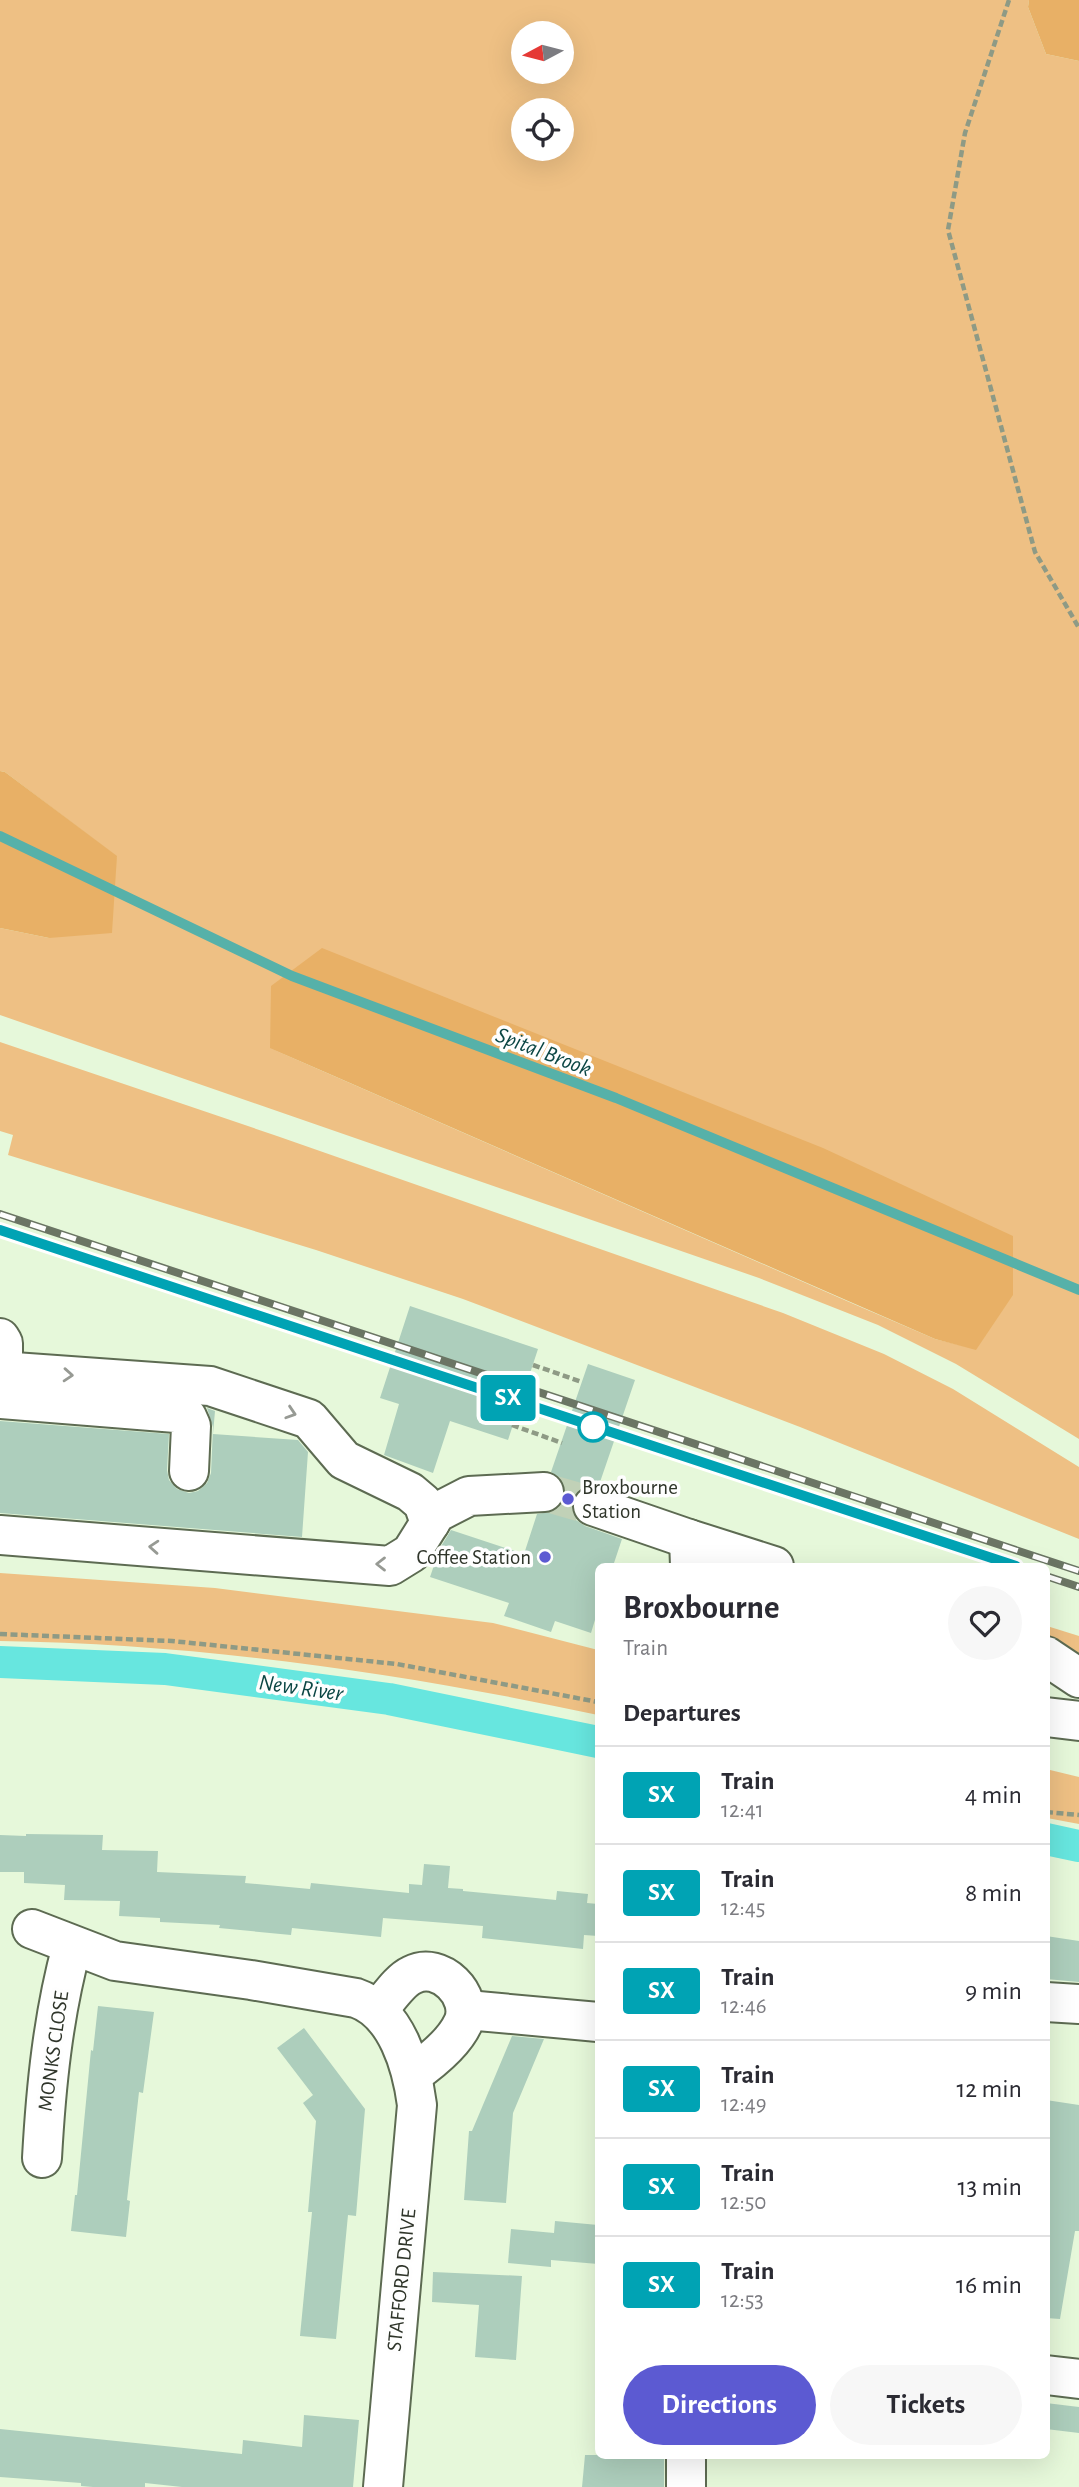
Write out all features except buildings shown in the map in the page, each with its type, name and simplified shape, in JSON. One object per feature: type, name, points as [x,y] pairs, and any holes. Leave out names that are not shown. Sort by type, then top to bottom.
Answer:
[{"type":"street","points":[[1,1378],[187,1417],[191,1426],[188,1471]]},
{"type":"street","points":[[1,1378],[210,1386],[309,1419],[344,1460],[410,1492],[423,1503],[430,1524]]},
{"type":"street","points":[[379,1477],[406,1477],[479,1496]]},
{"type":"street","points":[[0,1535],[390,1566],[411,1553],[436,1513],[469,1496],[544,1492]]},
{"type":"street","points":[[593,1506],[690,1553],[755,1563]]},
{"type":"street","points":[[1050,1660],[1079,1678]]},
{"type":"street","points":[[1050,1717],[1079,1721]]},
{"type":"street","points":[[32,1929],[115,1961],[356,1998],[378,2010],[411,1975],[421,1972],[434,1973],[449,1980],[464,1998],[467,2010],[463,2024],[454,2036],[413,2074]]},
{"type":"street","name":"MONKS CLOSE","points":[[42,2158],[45,2093],[52,2040],[59,1993],[72,1946]]},
{"type":"street","points":[[1050,2002],[1079,2004]]},
{"type":"street","name":"STAFFORD DRIVE","points":[[378,2010],[401,2046],[413,2074],[417,2105],[383,2487]]},
{"type":"street","points":[[467,2010],[595,2022]]},
{"type":"street","points":[[1050,2375],[1079,2379]]},
{"type":"street","points":[[686,2459],[686,2487]]},
{"type":"path","points":[[1009,0],[965,133],[948,230],[1035,552],[1079,628]]},
{"type":"path","points":[[533,1364],[582,1382]]},
{"type":"path","points":[[512,1425],[562,1443]]},
{"type":"path","points":[[0,1634],[172,1641],[397,1664],[595,1701]]},
{"type":"path","points":[[1050,1812],[1079,1815]]},
{"type":"shaded area","points":[[0,0],[1029,0],[1028,7],[1046,54],[1079,61],[1079,1439],[956,1364],[878,1325],[759,1278],[0,1015],[0,928],[49,938],[117,857],[5,772],[0,771]],"holes":[[[270,1048],[976,1349],[935,1339]]]},
{"type":"shaded area","points":[[1029,0],[1079,0],[1079,61],[1046,54],[1028,7]]},
{"type":"shaded area","points":[[0,771],[5,772],[117,856],[112,933],[49,938],[0,928]]},
{"type":"shaded area","points":[[322,948],[823,1148],[1013,1236],[1013,1295],[976,1350],[935,1339],[270,1048],[271,986]]},
{"type":"shaded area","points":[[0,1042],[783,1313],[884,1354],[953,1389],[1079,1467],[1079,1539],[800,1427],[463,1299],[316,1250],[8,1155],[13,1135],[0,1131]]},
{"type":"shaded area","points":[[0,1573],[215,1588],[493,1623],[595,1649],[595,1714],[451,1686],[301,1663],[151,1648],[0,1641]]},
{"type":"shaded area","points":[[1050,1627],[1079,1636],[1079,1657],[1050,1643]]},
{"type":"shaded area","points":[[1050,1770],[1079,1777],[1079,1824],[1050,1819]]},
{"type":"waterway","name":"Spital Brook","points":[[0,836],[292,976],[616,1098],[1079,1290]]},
{"type":"waterway","name":"New River","points":[[0,1662],[165,1669],[389,1699],[595,1741]]},
{"type":"waterway","name":"New River","points":[[1050,1840],[1079,1846]]},
{"type":"tunnel","points":[[544,1492],[593,1506]]},
{"type":"railway","points":[[0,1214],[1079,1571]]},
{"type":"railway","points":[[0,1230],[1007,1563]]},
{"type":"railway","points":[[1050,1577],[1079,1587]]},
{"type":"train","name":"SX","points":[[0,1230],[1007,1563]]},
{"type":"place","name":"Broxbourne Station","points":[[568,1499]]},
{"type":"place","name":"Coffee Station","points":[[545,1557]]}]
